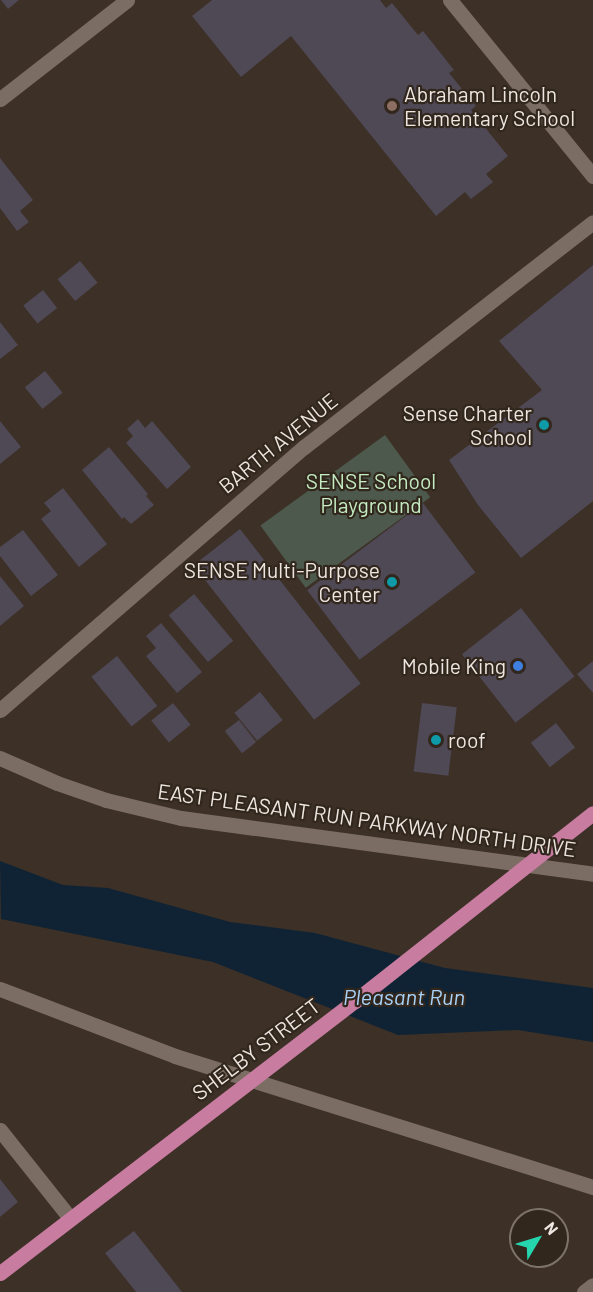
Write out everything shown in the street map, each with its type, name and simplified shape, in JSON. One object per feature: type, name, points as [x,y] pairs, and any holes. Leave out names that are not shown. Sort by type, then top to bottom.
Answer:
[{"type":"main road","name":"SHELBY STREET","points":[[0,1273],[432,941],[593,813]]},
{"type":"street","points":[[0,99],[127,0]]},
{"type":"street","points":[[450,0],[593,176]]},
{"type":"street","name":"BARTH AVENUE","points":[[0,710],[304,447],[593,222]]},
{"type":"street","name":"EAST PLEASANT RUN PARKWAY NORTH DRIVE","points":[[0,758],[57,783],[106,800],[181,818],[593,874]]},
{"type":"street","points":[[0,989],[175,1056],[249,1081],[593,1187]]},
{"type":"street","points":[[0,1130],[70,1218]]},
{"type":"street","points":[[584,1292],[593,1285]]},
{"type":"green space","name":"SENSE School Playground","points":[[385,435],[430,497],[306,588],[260,526]]},
{"type":"water","name":"Pleasant Run","points":[[0,861],[63,885],[108,888],[230,922],[315,933],[445,968],[593,988],[593,1042],[518,1030],[398,1035],[213,962],[1,919]]},
{"type":"building","points":[[1,0],[19,0],[8,9]]},
{"type":"building","points":[[212,0],[380,0],[386,8],[392,3],[418,35],[423,31],[454,70],[449,73],[476,106],[471,110],[508,156],[486,174],[493,182],[471,199],[465,192],[436,216],[291,36],[241,77],[192,16]]},
{"type":"building","points":[[0,158],[33,200],[20,211],[29,222],[17,231],[0,208]]},
{"type":"building","points":[[80,261],[98,283],[75,301],[57,279]]},
{"type":"building","name":"Sense Charter School","points":[[593,265],[593,501],[521,558],[478,505],[449,460],[542,390],[499,341]]},
{"type":"building","points":[[43,290],[57,308],[37,324],[23,305]]},
{"type":"building","points":[[0,322],[18,345],[0,359]]},
{"type":"building","points":[[45,371],[63,393],[42,409],[25,387]]},
{"type":"building","points":[[138,419],[145,428],[152,421],[191,467],[167,489],[126,443],[133,436],[127,429]]},
{"type":"building","points":[[0,421],[21,447],[0,464]]},
{"type":"building","points":[[109,447],[148,494],[146,496],[154,505],[131,524],[124,517],[122,519],[82,470]]},
{"type":"building","points":[[63,488],[107,544],[79,567],[41,519],[51,511],[44,503]]},
{"type":"building","name":"SENSE Multi-Purpose Center","points":[[423,503],[475,572],[360,660],[307,590]]},
{"type":"building","points":[[240,529],[361,683],[314,720],[194,565]]},
{"type":"building","points":[[23,530],[58,575],[31,596],[0,556],[0,547]]},
{"type":"building","points":[[0,576],[24,606],[0,626]]},
{"type":"building","points":[[194,594],[233,641],[208,662],[169,615]]},
{"type":"building","name":"Mobile King","points":[[521,608],[575,677],[515,723],[462,654]]},
{"type":"building","points":[[161,623],[202,672],[177,693],[146,656],[156,648],[146,636]]},
{"type":"building","points":[[117,656],[157,706],[132,727],[91,677]]},
{"type":"building","points":[[593,661],[593,693],[577,674]]},
{"type":"building","points":[[260,692],[283,720],[257,741],[234,713]]},
{"type":"building","points":[[173,703],[191,725],[169,742],[151,721]]},
{"type":"building","name":"roof","points":[[422,703],[457,707],[448,776],[414,771]]},
{"type":"building","points":[[239,720],[256,742],[242,753],[225,731]]},
{"type":"building","points":[[556,723],[575,747],[550,767],[531,743]]},
{"type":"building","points":[[0,1179],[18,1202],[0,1217]]},
{"type":"building","points":[[134,1231],[182,1292],[136,1292],[105,1253]]},
{"type":"place","name":"Abraham Lincoln Elementary School","points":[[392,106]]},
{"type":"place","name":"Sense Charter School","points":[[544,425]]},
{"type":"place","name":"SENSE Multi-Purpose Center","points":[[392,582]]},
{"type":"place","name":"Mobile King","points":[[518,666]]},
{"type":"place","name":"roof","points":[[436,740]]}]
